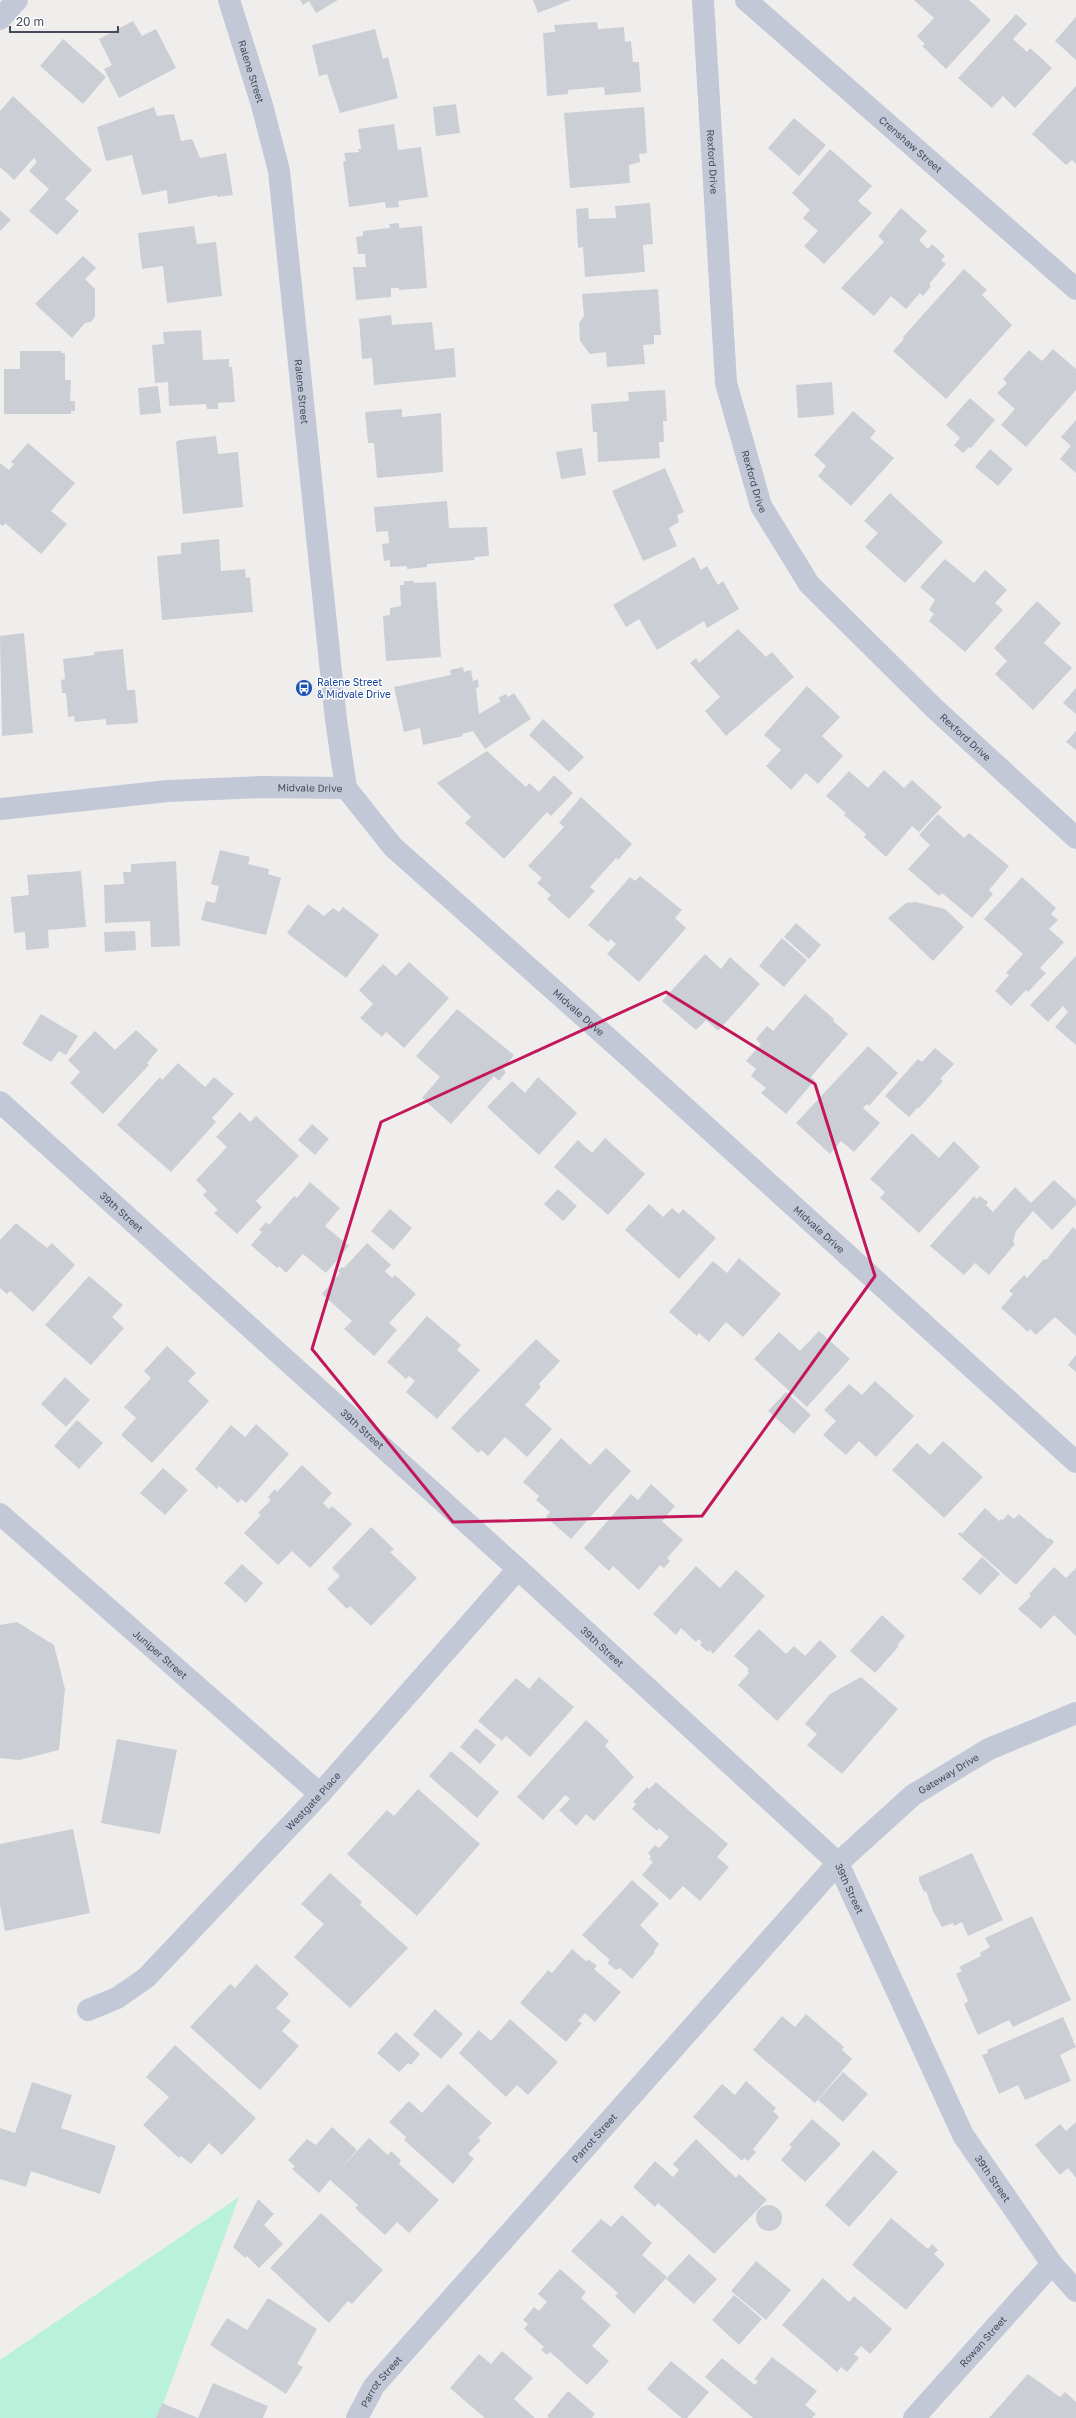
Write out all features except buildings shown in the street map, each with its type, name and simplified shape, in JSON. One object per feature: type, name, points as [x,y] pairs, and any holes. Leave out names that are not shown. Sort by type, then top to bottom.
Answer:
[{"type":"street","points":[[0,19],[17,0]]},
{"type":"street","name":"Ralene Street","points":[[229,0],[262,105],[279,172],[336,720],[346,788]]},
{"type":"street","name":"Rexford Drive","points":[[703,0],[726,383],[761,506],[809,584],[934,708],[1076,838]]},
{"type":"street","name":"Crenshaw Street","points":[[746,0],[1076,289]]},
{"type":"street","name":"Midvale Drive","points":[[0,809],[168,791],[260,787],[346,788],[392,847],[638,1066],[1076,1462]]},
{"type":"street","name":"39th Street","points":[[0,1102],[518,1569],[838,1863],[963,2135],[1052,2264],[1076,2290]]},
{"type":"street","name":"Juniper Street","points":[[0,1514],[320,1794]]},
{"type":"street","name":"Westgate Place","points":[[88,2010],[117,1998],[146,1978],[320,1794],[518,1569]]},
{"type":"street","name":"Gateway Drive","points":[[838,1863],[913,1795],[990,1749],[1076,1712]]},
{"type":"street","name":"Parrot Street","points":[[357,2418],[374,2386],[838,1863]]},
{"type":"street","name":"Rowan Street","points":[[914,2418],[1052,2264]]},
{"type":"highlighted area","points":[[666,992],[815,1084],[875,1276],[702,1516],[453,1522],[312,1349],[381,1122]]},
{"type":"green space","points":[[239,2197],[158,2418],[0,2418],[0,2360]]},
{"type":"place","name":"Ralene Street & Midvale Drive","points":[[304,688]]}]
